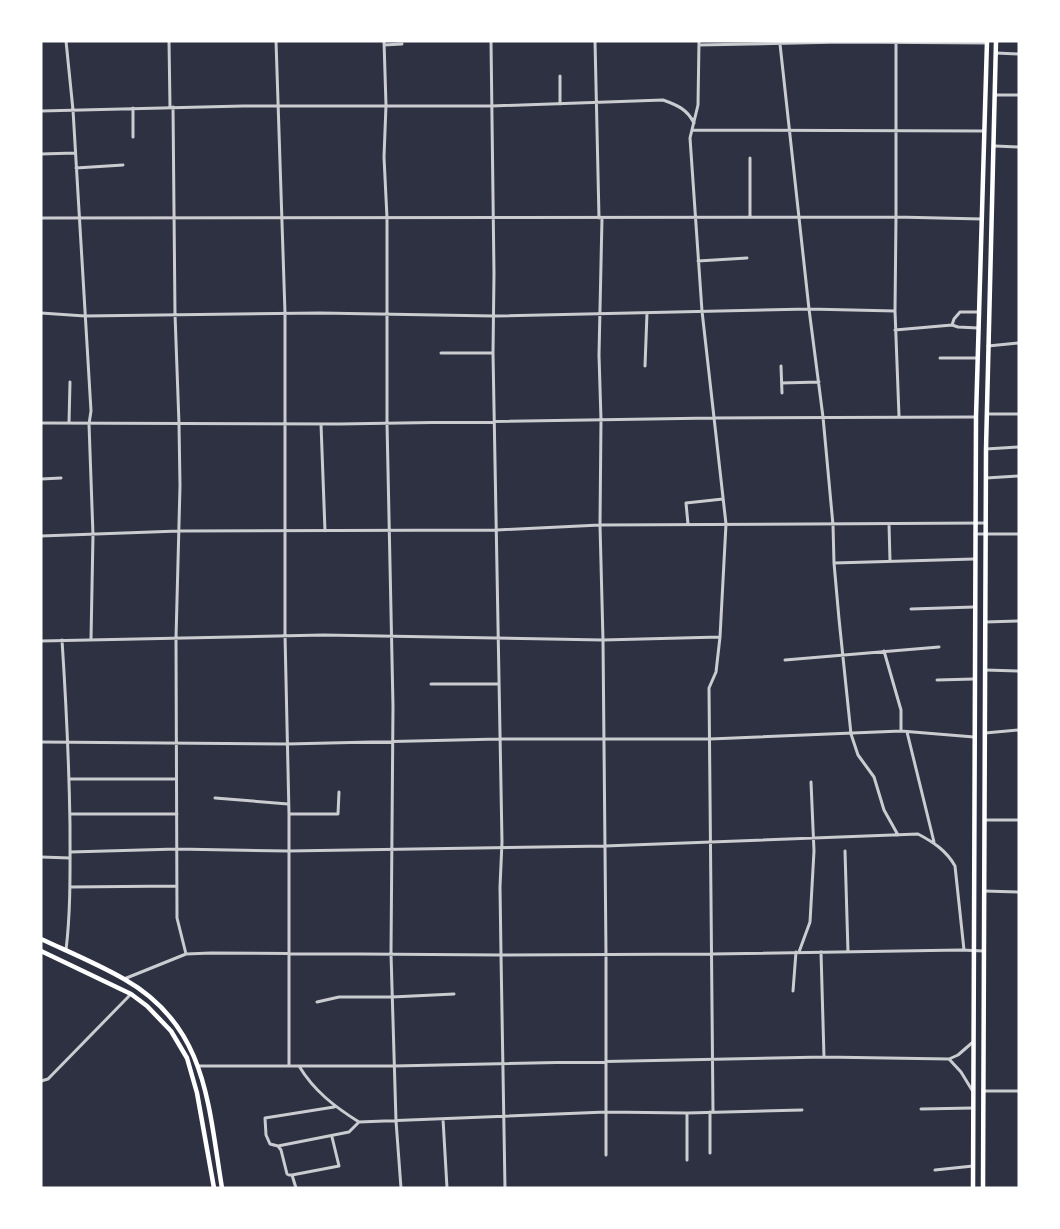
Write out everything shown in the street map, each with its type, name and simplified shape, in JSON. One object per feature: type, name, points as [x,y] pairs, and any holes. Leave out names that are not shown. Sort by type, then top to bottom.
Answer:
[{"type":"main road","points":[[983,1188],[985,523],[996,41]]},
{"type":"main road","points":[[973,1188],[974,523],[987,42]]},
{"type":"main road","points":[[41,939],[124,979],[152,998],[176,1024],[186,1039],[199,1066],[222,1188]]},
{"type":"main road","points":[[41,951],[131,994],[158,1016],[180,1043],[187,1058],[197,1093],[214,1188]]},
{"type":"main road","points":[[197,1093],[205,1091]]},
{"type":"street","points":[[66,41],[73,110],[91,411],[89,424],[93,535],[91,639]]},
{"type":"street","points":[[169,41],[179,424],[176,638],[177,918],[186,954]]},
{"type":"street","points":[[276,41],[285,314],[285,635],[289,814],[289,1066]]},
{"type":"street","points":[[491,41],[493,353],[498,530],[499,738],[502,847],[500,955],[505,1188]]},
{"type":"street","points":[[595,41],[600,218],[600,525],[605,846],[606,1154]]},
{"type":"street","points":[[896,42],[895,330],[899,416]]},
{"type":"street","points":[[710,1153],[713,1060],[709,688],[716,672],[720,637],[726,524],[713,418],[694,218],[690,138],[698,105],[699,43],[987,42]]},
{"type":"street","points":[[401,1188],[396,1121],[391,954],[393,850],[392,637],[388,530],[387,218],[384,157],[386,105],[384,43],[402,44]]},
{"type":"street","points":[[780,44],[809,309],[824,417],[833,525],[834,563],[851,734],[858,755],[874,777],[884,810],[898,835]]},
{"type":"street","points":[[996,53],[1019,54]]},
{"type":"street","points":[[560,76],[560,104]]},
{"type":"street","points":[[995,95],[1019,95]]},
{"type":"street","points":[[41,110],[278,105],[492,106],[663,100],[678,105],[694,124]]},
{"type":"street","points":[[133,108],[133,137]]},
{"type":"street","points":[[692,130],[984,131]]},
{"type":"street","points":[[995,146],[1019,147]]},
{"type":"street","points":[[41,154],[75,154]]},
{"type":"street","points":[[750,158],[750,217]]},
{"type":"street","points":[[76,168],[123,165]]},
{"type":"street","points":[[41,218],[896,217],[982,219]]},
{"type":"street","points":[[698,260],[747,258]]},
{"type":"street","points":[[41,313],[85,316],[386,314],[494,316],[809,309],[895,311]]},
{"type":"street","points":[[952,325],[954,318],[960,312],[979,312]]},
{"type":"street","points":[[645,366],[647,313]]},
{"type":"street","points":[[895,330],[952,325],[978,328]]},
{"type":"street","points":[[988,346],[1019,343]]},
{"type":"street","points":[[441,353],[493,353]]},
{"type":"street","points":[[940,358],[977,358]]},
{"type":"street","points":[[780,366],[782,393]]},
{"type":"street","points":[[69,423],[70,382]]},
{"type":"street","points":[[782,383],[819,382]]},
{"type":"street","points":[[987,414],[1018,414]]},
{"type":"street","points":[[41,423],[321,424],[899,416],[976,417]]},
{"type":"street","points":[[321,424],[325,531]]},
{"type":"street","points":[[986,450],[1019,447]]},
{"type":"street","points":[[986,478],[1019,476]]},
{"type":"street","points":[[41,479],[61,478]]},
{"type":"street","points":[[688,524],[686,503],[722,499]]},
{"type":"street","points":[[41,536],[179,531],[498,530],[600,525],[985,523]]},
{"type":"street","points":[[889,524],[890,562]]},
{"type":"street","points":[[975,534],[1019,534]]},
{"type":"street","points":[[834,563],[974,559]]},
{"type":"street","points":[[912,609],[974,607]]},
{"type":"street","points":[[985,622],[1019,621]]},
{"type":"street","points":[[41,641],[285,635],[603,640],[720,637]]},
{"type":"street","points":[[62,640],[70,814],[69,926],[66,951]]},
{"type":"street","points":[[785,660],[939,647]]},
{"type":"street","points":[[884,651],[901,710],[900,731]]},
{"type":"street","points":[[985,670],[1019,671]]},
{"type":"street","points":[[937,680],[974,679]]},
{"type":"street","points":[[431,684],[499,684]]},
{"type":"street","points":[[985,733],[1019,730]]},
{"type":"street","points":[[41,742],[287,744],[499,738],[710,739],[900,731],[974,737]]},
{"type":"street","points":[[907,732],[934,843]]},
{"type":"street","points":[[69,779],[176,779]]},
{"type":"street","points":[[793,991],[798,952],[810,922],[813,839],[811,782]]},
{"type":"street","points":[[289,814],[338,814],[340,792]]},
{"type":"street","points":[[215,798],[288,804]]},
{"type":"street","points":[[70,814],[177,814]]},
{"type":"street","points":[[985,820],[1019,820]]},
{"type":"street","points":[[70,852],[177,848],[288,851],[605,846],[918,834],[934,843],[951,859],[955,866],[964,950]]},
{"type":"street","points":[[845,851],[848,952]]},
{"type":"street","points":[[41,857],[70,858]]},
{"type":"street","points":[[70,887],[177,886]]},
{"type":"street","points":[[984,891],[1019,892]]},
{"type":"street","points":[[124,979],[186,954],[211,953],[500,955],[984,951]]},
{"type":"street","points":[[821,952],[824,1057]]},
{"type":"street","points":[[41,1081],[48,1079],[131,994]]},
{"type":"street","points":[[317,1002],[339,997],[454,994]]},
{"type":"street","points":[[199,1066],[394,1066],[503,1062],[824,1057],[949,1059],[958,1055],[973,1042]]},
{"type":"street","points":[[949,1059],[961,1072],[973,1092]]},
{"type":"street","points":[[299,1066],[315,1088],[335,1107],[359,1122],[606,1112],[687,1113],[802,1110]]},
{"type":"street","points":[[984,1091],[1019,1091]]},
{"type":"street","points":[[335,1107],[265,1118],[266,1135],[270,1144],[278,1146],[332,1137],[349,1132],[359,1122]]},
{"type":"street","points":[[922,1109],[973,1108]]},
{"type":"street","points":[[687,1113],[687,1160]]},
{"type":"street","points":[[443,1119],[446,1188]]},
{"type":"street","points":[[278,1146],[281,1150],[287,1174],[292,1175],[339,1166],[332,1137]]},
{"type":"street","points":[[935,1170],[973,1166]]},
{"type":"street","points":[[292,1175],[296,1188]]}]
